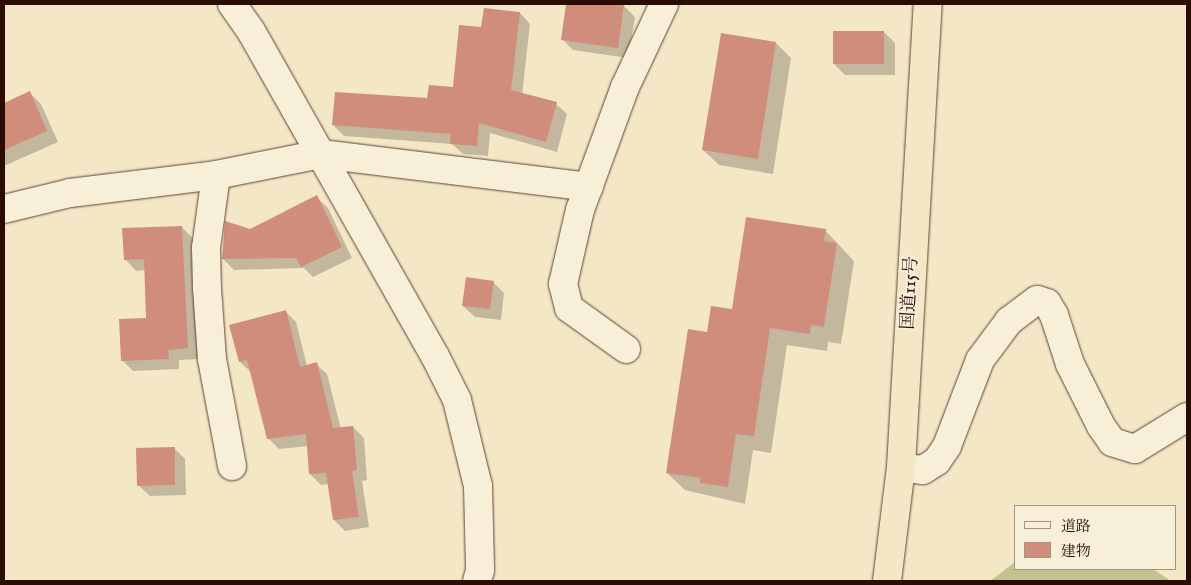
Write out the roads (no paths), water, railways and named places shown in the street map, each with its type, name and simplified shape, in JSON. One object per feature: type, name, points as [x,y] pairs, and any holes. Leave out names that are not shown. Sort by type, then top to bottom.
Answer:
[{"type":"highway","name":"国道115号","points":[[887,581],[901,467],[928,4]]},
{"type":"street","points":[[232,4],[251,31],[435,356],[457,400],[478,486],[480,570],[477,581]]},
{"type":"street","points":[[626,350],[570,308],[563,291],[566,268],[589,186],[625,87],[664,4]]},
{"type":"street","points":[[4,209],[70,193],[216,175],[320,154],[589,186]]},
{"type":"street","points":[[216,175],[206,248],[207,288],[212,359],[232,466]]},
{"type":"street","points":[[901,467],[923,470],[937,461],[947,446],[980,360],[1009,320],[1037,300],[1047,303],[1054,315],[1070,364],[1101,426],[1112,442],[1136,449],[1187,416]]}]
